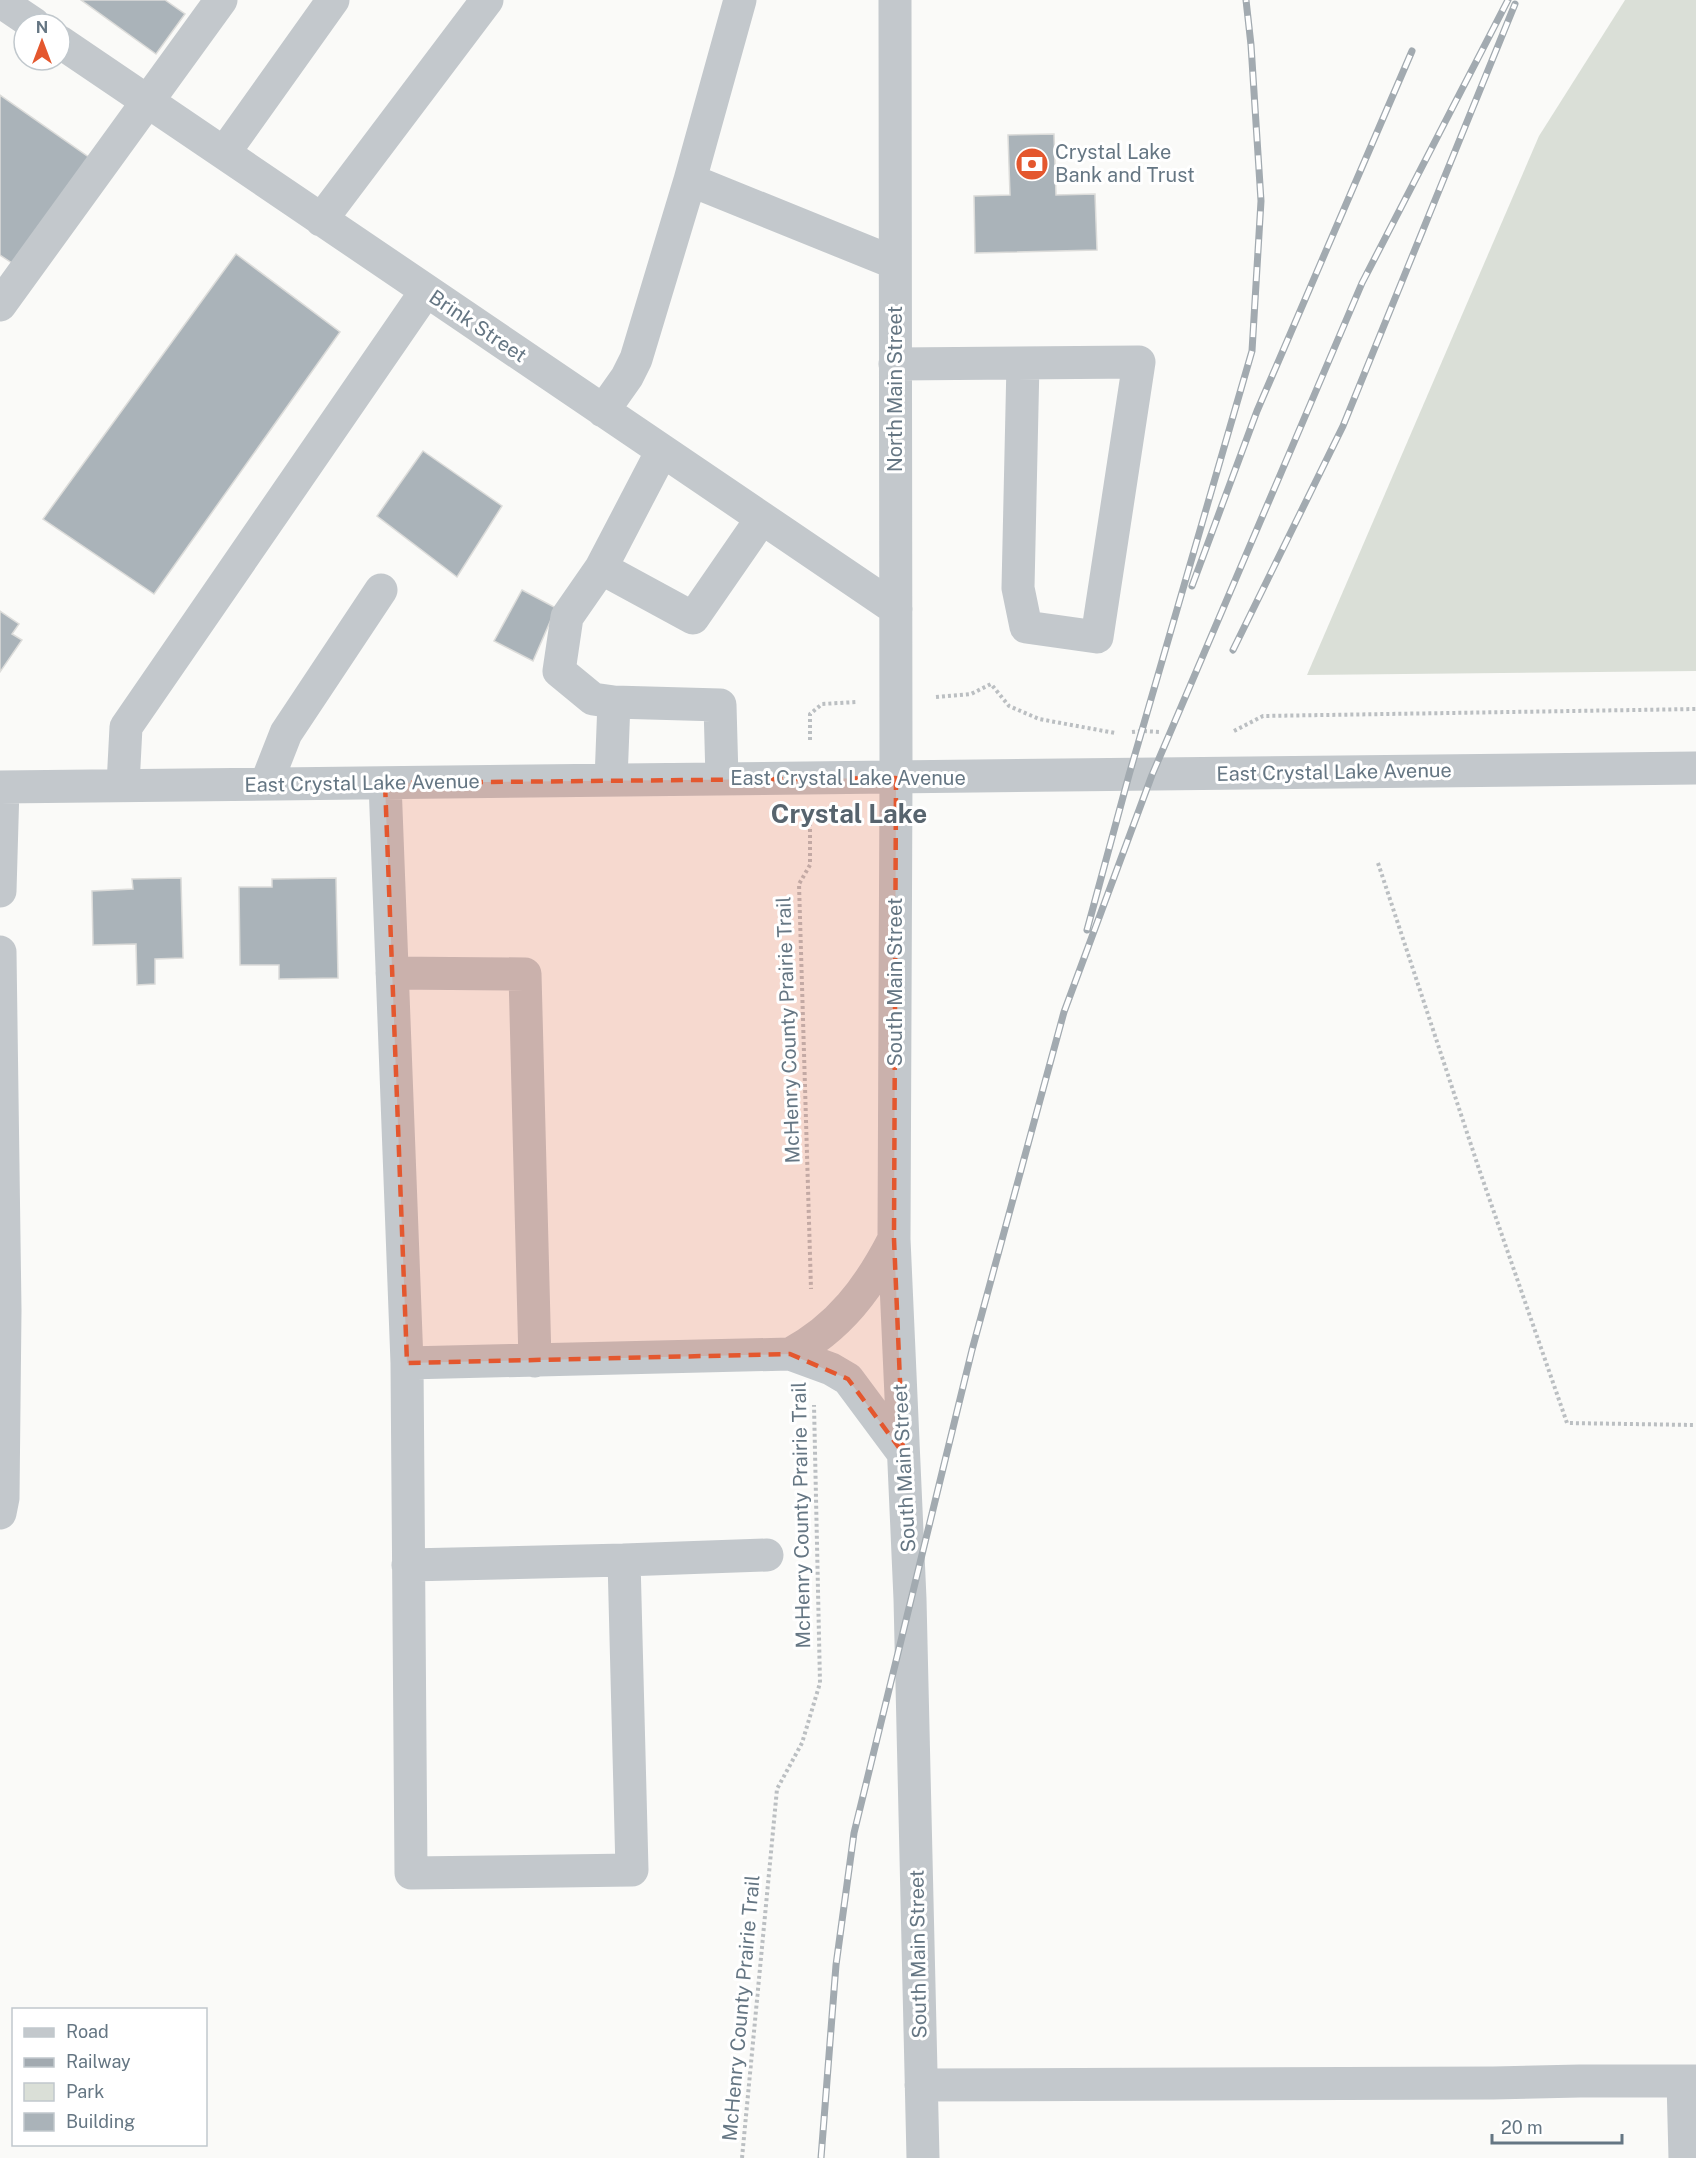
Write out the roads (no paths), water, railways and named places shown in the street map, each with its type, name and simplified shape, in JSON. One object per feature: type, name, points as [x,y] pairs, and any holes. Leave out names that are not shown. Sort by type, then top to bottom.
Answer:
[{"type":"street","points":[[0,305],[221,0]]},
{"type":"street","points":[[224,153],[333,0]]},
{"type":"street","points":[[321,220],[486,0]]},
{"type":"street","points":[[603,411],[627,377],[636,358],[690,180],[740,0]]},
{"type":"street","name":"North Main Street","points":[[895,0],[896,778]]},
{"type":"street","points":[[0,1],[16,12]]},
{"type":"street","name":"Brink Street","points":[[72,50],[896,609]]},
{"type":"street","points":[[690,180],[895,263]]},
{"type":"street","points":[[123,785],[126,727],[426,291]]},
{"type":"street","points":[[895,364],[1139,362],[1097,637],[1026,627],[1018,588],[1023,363]]},
{"type":"street","points":[[662,451],[601,568],[567,617],[559,671],[593,699],[614,702],[720,705],[722,778]]},
{"type":"street","points":[[601,568],[693,618],[762,518]]},
{"type":"street","points":[[266,784],[286,733],[381,590]]},
{"type":"street","points":[[611,780],[614,702]]},
{"type":"street","name":"East Crystal Lake Avenue","points":[[1,787],[1696,768]]},
{"type":"street","name":"South Main Street","points":[[896,778],[894,1239],[910,1599],[923,2158]]},
{"type":"street","points":[[385,783],[407,1363],[411,1873],[632,1870],[624,1560]]},
{"type":"street","points":[[0,891],[1,787]]},
{"type":"street","points":[[0,952],[5,1322],[3,1498],[0,1513]]},
{"type":"street","points":[[392,972],[525,974],[535,1361]]},
{"type":"street","points":[[805,1353],[856,1300],[894,1239]]},
{"type":"street","points":[[407,1363],[805,1353],[848,1379],[903,1453]]},
{"type":"street","points":[[408,1565],[767,1555]]},
{"type":"street","points":[[921,2085],[1481,2084],[1580,2080],[1690,2080],[1685,2158]]},
{"type":"railway","points":[[1087,930],[1129,775],[1252,351],[1261,201],[1246,0]]},
{"type":"railway","points":[[821,2158],[836,1965],[854,1833],[972,1350],[1064,1012],[1152,775],[1362,283],[1508,0]]},
{"type":"railway","points":[[1233,650],[1343,426],[1515,4]]},
{"type":"railway","points":[[1192,586],[1257,411],[1412,51]]},
{"type":"place","name":"Crystal Lake Bank and Trust","points":[[1032,164]]},
{"type":"district","name":"Crystal Lake","points":[[849,814]]}]
